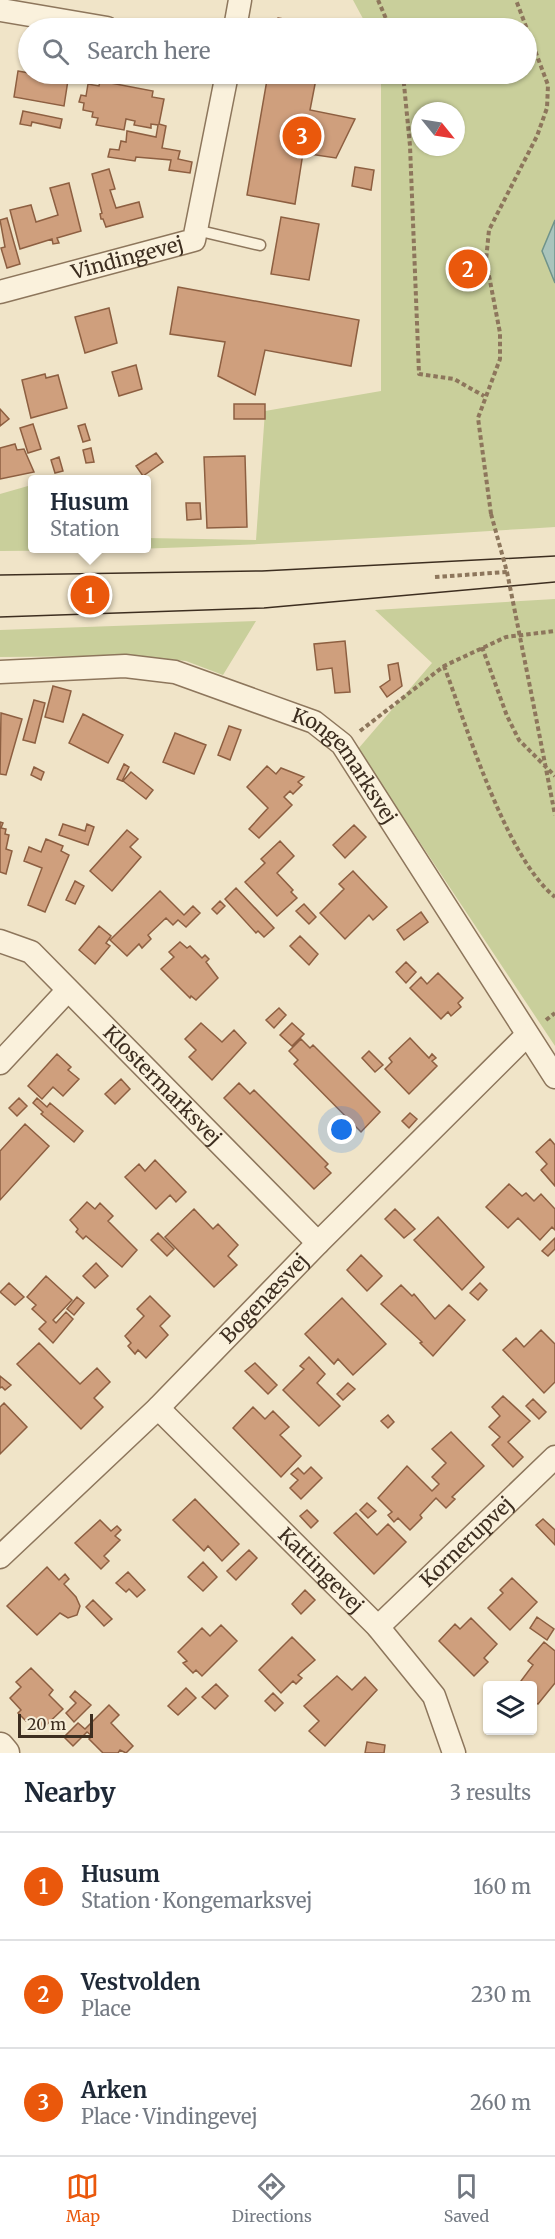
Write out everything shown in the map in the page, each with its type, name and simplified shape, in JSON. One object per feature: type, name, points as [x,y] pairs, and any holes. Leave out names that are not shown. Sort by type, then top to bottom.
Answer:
[{"type":"street","points":[[237,18],[240,0]]},
{"type":"street","points":[[2,10],[49,18]]},
{"type":"street","name":"Vindingevej","points":[[0,292],[194,240],[225,84]]},
{"type":"street","name":"Kongemarksvej","points":[[0,672],[125,666],[175,672],[314,722],[342,744],[555,1077]]},
{"type":"street","name":"Klostermarksvej","points":[[0,941],[31,952],[318,1243]]},
{"type":"street","points":[[0,1064],[67,991]]},
{"type":"street","name":"Bogenæsvej","points":[[0,1557],[158,1408],[318,1243],[527,1035]]},
{"type":"street","name":"Kattingevej","points":[[158,1408],[378,1628],[434,1696],[454,1753]]},
{"type":"street","name":"Kornerupvej","points":[[378,1628],[555,1457]]},
{"type":"street","points":[[0,1747],[5,1753]]},
{"type":"lane","points":[[196,230],[260,244]]},
{"type":"path","points":[[378,0],[386,18]]},
{"type":"path","points":[[516,0],[523,18]]},
{"type":"path","points":[[537,56],[548,85],[547,108],[537,136],[489,230],[486,260],[500,333],[500,358],[484,396],[478,418],[491,514],[507,572],[555,815]]},
{"type":"path","points":[[404,84],[409,134],[418,374],[454,380],[484,396]]},
{"type":"path","points":[[435,577],[507,572]]},
{"type":"path","points":[[342,744],[444,666],[506,637],[555,631]]},
{"type":"path","points":[[482,647],[507,716],[519,740],[555,776]]},
{"type":"path","points":[[444,666],[515,844],[544,888],[555,897]]},
{"type":"green space","points":[[353,0],[555,0],[555,527],[151,548],[151,538],[256,540],[265,411],[381,391],[381,84],[537,84],[537,18],[363,18]]},
{"type":"green space","points":[[28,486],[28,551],[0,551],[0,494]]},
{"type":"green space","points":[[555,599],[555,1046],[358,749],[432,663],[375,610]]},
{"type":"green space","points":[[256,621],[223,675],[186,661],[132,656],[0,657],[0,630]]},
{"type":"water","points":[[555,220],[555,283],[542,251]]},
{"type":"building","points":[[18,71],[18,84],[67,84],[64,106],[14,97]]},
{"type":"building","points":[[88,84],[99,86],[99,84],[116,84],[153,91],[152,97],[164,99],[159,124],[166,126],[162,148],[180,151],[178,159],[192,162],[190,173],[169,170],[171,160],[136,157],[135,161],[108,157],[110,149],[119,150],[121,141],[126,142],[127,131],[156,137],[158,125],[151,124],[151,128],[134,125],[135,121],[126,119],[124,130],[96,125],[98,118],[92,117],[93,112],[83,110],[84,103],[79,102],[81,95],[86,96]]},
{"type":"building","points":[[266,84],[315,84],[310,110],[355,119],[336,158],[303,153],[295,204],[247,195]]},
{"type":"building","points":[[23,111],[62,119],[60,128],[32,122],[31,126],[20,124]]},
{"type":"building","points":[[355,167],[374,170],[371,190],[352,186]]},
{"type":"building","points":[[109,169],[115,189],[110,190],[116,208],[139,202],[143,217],[106,227],[101,219],[100,214],[102,213],[92,174]]},
{"type":"building","points":[[69,183],[81,231],[57,238],[59,243],[53,244],[52,239],[20,249],[10,210],[31,205],[36,222],[58,215],[50,188]]},
{"type":"building","points":[[281,217],[319,224],[309,280],[271,274]]},
{"type":"building","points":[[7,218],[20,264],[7,268],[1,248],[5,247],[0,220]]},
{"type":"building","points":[[178,287],[359,320],[351,366],[265,350],[255,395],[218,376],[225,342],[170,334]]},
{"type":"building","points":[[109,308],[117,343],[85,353],[75,317]]},
{"type":"building","points":[[136,365],[142,389],[119,396],[112,372]]},
{"type":"building","points":[[45,374],[46,378],[58,375],[67,408],[31,418],[22,380]]},
{"type":"building","points":[[234,404],[265,404],[265,419],[234,419]]},
{"type":"building","points":[[0,409],[9,419],[0,426]]},
{"type":"building","points":[[33,424],[41,449],[28,453],[20,428]]},
{"type":"building","points":[[85,424],[90,440],[83,442],[78,426]]},
{"type":"building","points":[[15,444],[17,450],[24,449],[34,472],[0,479],[0,448]]},
{"type":"building","points":[[91,448],[94,462],[86,463],[83,450]]},
{"type":"building","points":[[156,453],[163,462],[144,475],[136,466]]},
{"type":"building","points":[[245,456],[247,527],[207,528],[204,457]]},
{"type":"building","points":[[59,457],[63,471],[55,473],[51,460]]},
{"type":"building","points":[[186,503],[200,503],[201,519],[187,520]]},
{"type":"building","points":[[345,641],[350,692],[335,693],[332,668],[317,670],[314,644]]},
{"type":"building","points":[[398,663],[402,686],[387,697],[380,687],[390,680],[388,665]]},
{"type":"building","points":[[53,686],[71,691],[63,722],[45,717]]},
{"type":"building","points":[[34,700],[45,703],[35,743],[23,740]]},
{"type":"building","points":[[1,713],[22,719],[6,775],[0,774]]},
{"type":"building","points":[[83,714],[123,735],[108,763],[69,743]]},
{"type":"building","points":[[229,726],[241,730],[230,760],[218,755]]},
{"type":"building","points":[[175,733],[206,745],[194,774],[163,762]]},
{"type":"building","points":[[124,764],[129,767],[122,781],[117,779]]},
{"type":"building","points":[[267,766],[276,774],[281,768],[304,777],[298,782],[302,785],[293,794],[290,791],[284,797],[292,805],[259,838],[249,829],[268,808],[247,787]]},
{"type":"building","points":[[34,767],[44,772],[41,780],[31,775]]},
{"type":"building","points":[[131,772],[153,790],[146,799],[123,781]]},
{"type":"building","points":[[0,822],[3,823],[1,828],[6,829],[5,834],[9,835],[6,849],[12,851],[6,874],[0,872]]},
{"type":"building","points":[[63,824],[85,831],[87,824],[94,827],[88,845],[59,835]]},
{"type":"building","points":[[354,825],[366,837],[345,858],[333,845]]},
{"type":"building","points":[[127,830],[138,839],[130,847],[141,857],[112,891],[90,871]]},
{"type":"building","points":[[46,839],[63,846],[61,851],[69,855],[45,912],[28,905],[42,868],[24,861],[29,847],[41,852]]},
{"type":"building","points":[[280,841],[294,856],[277,873],[293,890],[291,892],[297,898],[277,916],[245,882],[265,863],[261,859]]},
{"type":"building","points":[[353,871],[387,907],[373,920],[369,915],[345,939],[320,913],[344,889],[339,884]]},
{"type":"building","points":[[75,881],[84,886],[75,904],[66,900]]},
{"type":"building","points":[[236,888],[274,928],[264,937],[258,931],[256,933],[225,899]]},
{"type":"building","points":[[160,891],[184,915],[193,906],[200,913],[186,927],[178,920],[173,925],[166,918],[148,935],[151,939],[142,948],[139,944],[127,956],[110,940]]},
{"type":"building","points":[[220,901],[225,906],[217,914],[212,909]]},
{"type":"building","points":[[304,904],[316,917],[309,924],[296,911]]},
{"type":"building","points":[[421,912],[428,922],[404,940],[397,930]]},
{"type":"building","points":[[99,926],[111,936],[106,943],[110,946],[95,964],[79,950]]},
{"type":"building","points":[[300,936],[318,954],[309,965],[290,946]]},
{"type":"building","points":[[180,942],[187,948],[190,946],[202,958],[205,955],[209,959],[206,962],[218,978],[196,1000],[191,996],[190,998],[161,969],[174,957],[169,952]]},
{"type":"building","points":[[406,962],[416,972],[406,983],[396,972]]},
{"type":"building","points":[[438,973],[463,998],[458,1003],[461,1007],[451,1016],[448,1012],[441,1019],[410,988],[421,977],[427,984]]},
{"type":"building","points":[[279,1008],[286,1015],[274,1028],[266,1020]]},
{"type":"building","points":[[201,1023],[222,1042],[234,1030],[246,1043],[212,1080],[189,1057],[196,1050],[185,1039]]},
{"type":"building","points":[[292,1023],[304,1034],[292,1046],[280,1035]]},
{"type":"building","points":[[410,1038],[429,1058],[432,1054],[436,1058],[432,1061],[437,1066],[409,1094],[385,1069],[392,1062],[389,1058]]},
{"type":"building","points":[[301,1039],[310,1048],[313,1045],[380,1112],[361,1132],[294,1064],[298,1060],[289,1051]]},
{"type":"building","points":[[369,1051],[383,1065],[375,1072],[362,1058]]},
{"type":"building","points":[[57,1054],[71,1067],[68,1070],[79,1079],[63,1096],[53,1087],[42,1099],[28,1086]]},
{"type":"building","points":[[121,1079],[130,1089],[115,1104],[105,1094]]},
{"type":"building","points":[[239,1083],[250,1094],[254,1090],[328,1164],[325,1167],[331,1173],[314,1189],[224,1098]]},
{"type":"building","points":[[19,1098],[27,1106],[17,1116],[9,1108]]},
{"type":"building","points":[[37,1098],[47,1107],[50,1103],[83,1131],[74,1142],[41,1114],[43,1112],[33,1103]]},
{"type":"building","points":[[410,1113],[417,1119],[409,1128],[402,1121]]},
{"type":"building","points":[[25,1124],[49,1146],[0,1200],[0,1151]]},
{"type":"building","points":[[550,1139],[555,1145],[555,1186],[541,1170],[547,1164],[536,1152]]},
{"type":"building","points":[[155,1160],[186,1192],[176,1202],[170,1195],[156,1209],[125,1177],[139,1164],[145,1171]]},
{"type":"building","points":[[509,1184],[522,1196],[526,1193],[534,1201],[541,1194],[555,1209],[555,1230],[552,1227],[540,1240],[518,1218],[508,1228],[486,1207]]},
{"type":"building","points":[[87,1202],[95,1209],[100,1203],[113,1216],[108,1221],[137,1250],[122,1267],[86,1236],[83,1239],[76,1232],[78,1229],[70,1220]]},
{"type":"building","points":[[194,1209],[213,1229],[218,1224],[238,1245],[228,1256],[237,1265],[214,1287],[165,1237]]},
{"type":"building","points":[[395,1209],[415,1229],[404,1238],[385,1219]]},
{"type":"building","points":[[438,1217],[484,1267],[462,1290],[414,1240]]},
{"type":"building","points":[[158,1233],[174,1249],[167,1256],[151,1240]]},
{"type":"building","points":[[555,1238],[555,1249],[548,1256],[542,1251]]},
{"type":"building","points":[[361,1255],[382,1276],[367,1291],[347,1270]]},
{"type":"building","points":[[96,1263],[108,1276],[95,1288],[83,1276]]},
{"type":"building","points":[[46,1276],[72,1300],[53,1320],[56,1323],[66,1312],[73,1319],[53,1343],[39,1329],[46,1322],[32,1309],[36,1305],[27,1297]]},
{"type":"building","points":[[9,1283],[24,1297],[15,1305],[0,1292]]},
{"type":"building","points":[[480,1283],[487,1290],[478,1300],[470,1293]]},
{"type":"building","points":[[401,1285],[412,1296],[414,1294],[435,1319],[449,1305],[465,1320],[433,1356],[420,1343],[422,1342],[381,1304]]},
{"type":"building","points":[[150,1296],[170,1316],[160,1326],[168,1335],[146,1358],[138,1350],[135,1354],[128,1346],[131,1343],[125,1336],[144,1316],[137,1309]]},
{"type":"building","points":[[77,1297],[84,1303],[74,1315],[67,1309]]},
{"type":"building","points":[[342,1298],[386,1344],[353,1375],[338,1359],[334,1364],[305,1334]]},
{"type":"building","points":[[541,1330],[555,1344],[555,1382],[544,1393],[503,1350],[516,1338],[524,1347]]},
{"type":"building","points":[[39,1343],[80,1384],[97,1368],[110,1382],[94,1398],[103,1407],[81,1429],[17,1364]]},
{"type":"building","points":[[309,1357],[325,1374],[317,1383],[340,1406],[319,1426],[283,1390],[304,1369],[300,1366]]},
{"type":"building","points":[[255,1363],[277,1385],[268,1394],[245,1371]]},
{"type":"building","points":[[0,1376],[11,1385],[5,1390],[0,1388]]},
{"type":"building","points":[[348,1383],[355,1389],[343,1400],[337,1394]]},
{"type":"building","points":[[503,1396],[530,1421],[508,1442],[523,1457],[513,1467],[492,1445],[500,1437],[489,1427],[500,1416],[492,1407]]},
{"type":"building","points":[[533,1399],[546,1412],[539,1419],[526,1406]]},
{"type":"building","points":[[4,1403],[27,1427],[0,1454],[0,1407]]},
{"type":"building","points":[[253,1407],[265,1419],[273,1411],[289,1427],[280,1435],[301,1456],[281,1477],[233,1428]]},
{"type":"building","points":[[388,1415],[394,1422],[388,1428],[381,1421]]},
{"type":"building","points":[[451,1432],[484,1466],[452,1497],[455,1499],[446,1508],[436,1498],[410,1530],[398,1518],[394,1522],[388,1515],[392,1512],[378,1498],[407,1466],[432,1491],[439,1484],[432,1477],[446,1463],[432,1449]]},
{"type":"building","points":[[311,1467],[322,1478],[301,1499],[290,1488],[298,1480],[291,1474],[298,1468],[304,1474]]},
{"type":"building","points":[[195,1499],[239,1544],[222,1561],[208,1546],[204,1551],[173,1520]]},
{"type":"building","points":[[367,1503],[376,1511],[368,1518],[360,1510]]},
{"type":"building","points":[[307,1510],[318,1521],[311,1528],[300,1516]]},
{"type":"building","points":[[356,1513],[377,1535],[388,1524],[406,1542],[374,1574],[334,1533]]},
{"type":"building","points":[[543,1519],[555,1530],[555,1545],[536,1525]]},
{"type":"building","points":[[100,1520],[111,1531],[117,1526],[121,1530],[115,1536],[120,1540],[104,1556],[109,1561],[101,1569],[75,1543]]},
{"type":"building","points":[[249,1550],[257,1558],[236,1580],[227,1571]]},
{"type":"building","points":[[203,1562],[217,1577],[203,1591],[188,1577]]},
{"type":"building","points":[[47,1567],[59,1580],[65,1574],[69,1579],[64,1584],[76,1597],[80,1606],[77,1615],[68,1618],[60,1613],[37,1635],[7,1606]]},
{"type":"building","points":[[128,1572],[145,1590],[137,1597],[129,1589],[126,1592],[116,1583]]},
{"type":"building","points":[[512,1578],[537,1602],[510,1630],[488,1608],[503,1593],[500,1590]]},
{"type":"building","points":[[305,1590],[315,1600],[301,1614],[292,1604]]},
{"type":"building","points":[[93,1600],[112,1619],[104,1626],[86,1607]]},
{"type":"building","points":[[537,1617],[554,1629],[547,1640],[530,1628]]},
{"type":"building","points":[[471,1618],[497,1644],[484,1658],[488,1662],[474,1676],[439,1641],[455,1624],[460,1629]]},
{"type":"building","points":[[221,1625],[237,1641],[202,1676],[196,1670],[193,1673],[183,1663],[187,1661],[178,1652],[202,1628],[210,1636]]},
{"type":"building","points":[[292,1637],[315,1660],[298,1675],[302,1678],[296,1684],[293,1681],[281,1693],[259,1670]]},
{"type":"building","points":[[544,1642],[555,1651],[555,1683],[538,1704],[537,1681],[521,1681],[533,1665],[528,1661]]},
{"type":"building","points":[[31,1668],[53,1690],[49,1695],[63,1709],[41,1730],[29,1718],[26,1721],[18,1713],[21,1710],[10,1698],[21,1687],[16,1682]]},
{"type":"building","points":[[337,1676],[352,1690],[365,1677],[377,1690],[325,1746],[309,1731],[319,1721],[304,1706]]},
{"type":"building","points":[[216,1684],[228,1696],[215,1709],[202,1697]]},
{"type":"building","points":[[186,1688],[196,1698],[178,1715],[168,1706]]},
{"type":"building","points":[[75,1691],[91,1705],[74,1722],[66,1713],[76,1703],[70,1697]]},
{"type":"building","points":[[273,1693],[283,1703],[275,1711],[265,1701]]},
{"type":"building","points":[[109,1705],[119,1715],[111,1723],[133,1746],[126,1753],[120,1750],[118,1753],[103,1753],[89,1739],[92,1736],[87,1732],[73,1746],[64,1737],[78,1723],[85,1729]]},
{"type":"building","points":[[367,1742],[385,1745],[384,1753],[365,1753]]},
{"type":"tram line","points":[[0,575],[262,571],[555,556]]},
{"type":"tram line","points":[[0,617],[264,608],[555,582]]},
{"type":"place","name":"Arken","points":[[302,136]]},
{"type":"place","name":"Vestvolden","points":[[468,269]]},
{"type":"place","name":"Husum","points":[[90,595]]}]
